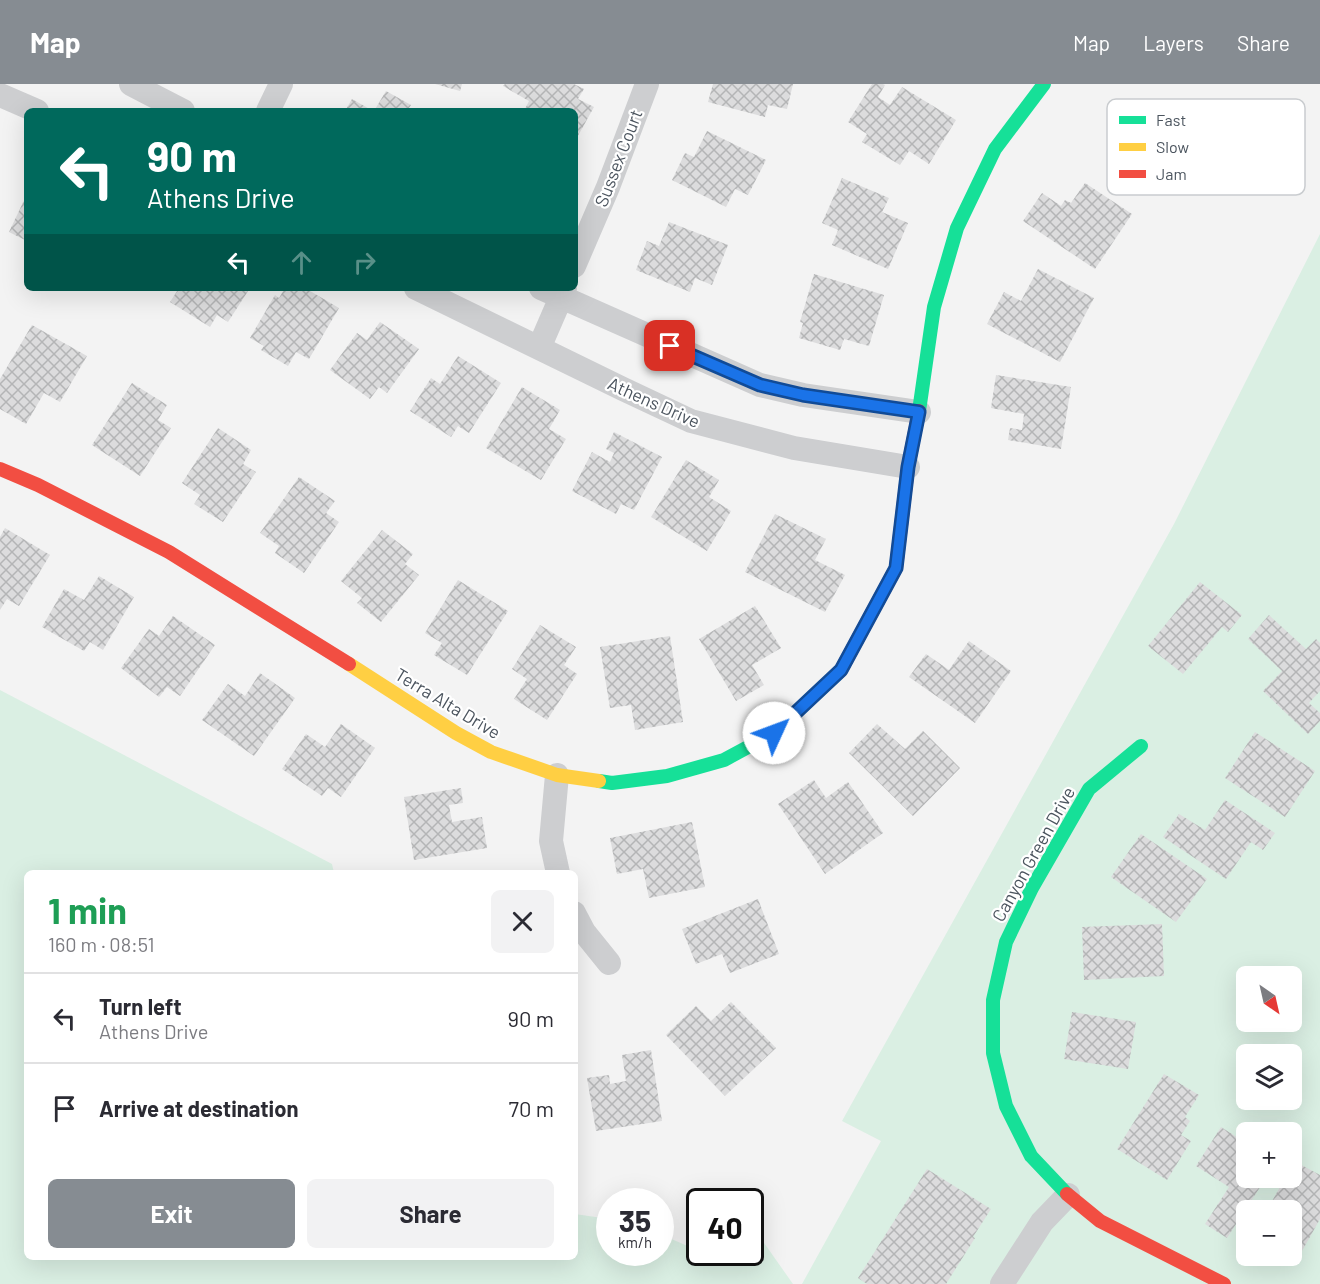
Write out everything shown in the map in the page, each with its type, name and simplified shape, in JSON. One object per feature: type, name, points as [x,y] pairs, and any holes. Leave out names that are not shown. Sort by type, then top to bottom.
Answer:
[{"type":"street","points":[[131,84],[177,108]]},
{"type":"street","points":[[269,108],[281,84]]},
{"type":"street","name":"Sussex Court","points":[[578,257],[608,187],[647,84]]},
{"type":"street","name":"Terra Alta Drive","points":[[0,469],[38,485],[169,552],[312,640],[456,733],[491,752],[557,775],[612,783],[667,776],[724,760],[774,733],[841,670],[896,568],[908,467],[919,412],[934,307],[957,228],[995,149],[1044,84]]},
{"type":"street","points":[[0,95],[30,108]]},
{"type":"street","name":"Athens Drive","points":[[422,291],[691,422],[795,448],[908,467]]},
{"type":"street","points":[[539,348],[556,291],[760,385],[803,395],[919,412]]},
{"type":"street","name":"Canyon Green Drive","points":[[1141,746],[1089,789],[1032,888],[1006,942],[993,1000],[993,1053],[1006,1106],[1031,1156],[1068,1195],[1100,1221],[1224,1284]]},
{"type":"street","points":[[557,775],[551,841],[557,870]]},
{"type":"street","points":[[578,921],[584,932],[609,963]]},
{"type":"street","points":[[1002,1284],[1041,1222],[1068,1195]]},
{"type":"green space","points":[[1320,234],[1320,1284],[802,1284],[881,1141],[842,1121],[1174,524]]},
{"type":"green space","points":[[0,690],[332,864],[333,870],[24,870],[24,1260],[578,1260],[578,1214],[596,1217],[596,1266],[674,1266],[674,1240],[686,1245],[686,1266],[764,1266],[764,1243],[793,1284],[0,1284]]},
{"type":"building","points":[[435,84],[462,84],[460,91]]},
{"type":"building","points":[[505,84],[574,84],[584,89],[578,99],[594,107],[578,136],[578,108],[526,108],[529,101],[503,86]]},
{"type":"building","points":[[713,84],[793,84],[787,109],[768,105],[765,117],[708,102]]},
{"type":"building","points":[[872,84],[885,85],[878,97],[890,105],[902,87],[956,120],[929,164],[909,151],[900,165],[862,142],[867,134],[848,122]]},
{"type":"building","points":[[386,91],[411,105],[409,108],[376,108]]},
{"type":"building","points":[[352,99],[368,108],[347,108]]},
{"type":"building","points":[[707,131],[766,160],[748,195],[735,189],[726,207],[672,180],[685,153],[694,157]]},
{"type":"building","points":[[842,178],[889,198],[882,212],[908,223],[888,269],[832,245],[838,230],[822,223]]},
{"type":"building","points":[[1085,183],[1132,214],[1095,269],[1023,221],[1042,193],[1061,206],[1065,200],[1071,203]]},
{"type":"building","points":[[24,200],[24,240],[9,232]]},
{"type":"building","points":[[669,222],[728,245],[712,285],[695,278],[690,292],[636,270],[647,241],[659,246]]},
{"type":"building","points":[[1038,269],[1094,298],[1060,362],[987,324],[1004,292],[1021,301]]},
{"type":"building","points":[[814,274],[884,295],[869,346],[844,339],[840,350],[799,338],[803,323],[800,322]]},
{"type":"building","points":[[177,291],[248,291],[228,322],[217,315],[210,327],[170,302]]},
{"type":"building","points":[[283,291],[310,291],[339,308],[309,359],[296,352],[288,366],[261,350],[264,346],[250,338],[275,295],[279,298]]},
{"type":"building","points":[[380,322],[419,349],[387,393],[379,387],[370,399],[330,370],[357,333],[367,340]]},
{"type":"building","points":[[32,325],[87,356],[60,402],[44,393],[26,424],[0,409],[0,379]]},
{"type":"building","points":[[458,356],[501,383],[469,433],[458,426],[451,437],[410,411],[431,378],[440,384]]},
{"type":"building","points":[[996,375],[1071,387],[1061,449],[1008,440],[1010,428],[1022,430],[1024,414],[991,408]]},
{"type":"building","points":[[132,383],[167,405],[158,420],[171,428],[140,476],[92,445]]},
{"type":"building","points":[[522,387],[560,410],[549,429],[566,439],[541,480],[486,448]]},
{"type":"building","points":[[218,428],[251,450],[243,464],[256,472],[223,522],[194,504],[200,495],[182,483]]},
{"type":"building","points":[[614,432],[662,457],[634,510],[621,504],[616,514],[572,491],[592,452],[610,462],[614,453],[606,449]]},
{"type":"building","points":[[686,460],[719,480],[709,497],[731,511],[707,551],[651,517]]},
{"type":"building","points":[[299,477],[335,501],[326,513],[339,522],[304,573],[275,553],[279,546],[260,533]]},
{"type":"building","points":[[775,514],[826,539],[815,560],[845,575],[825,612],[745,572]]},
{"type":"building","points":[[5,528],[50,555],[19,606],[7,599],[0,610],[0,537]]},
{"type":"building","points":[[382,530],[413,554],[405,564],[419,575],[381,622],[357,603],[362,598],[341,581]]},
{"type":"building","points":[[99,576],[134,597],[103,650],[90,642],[84,651],[42,627],[64,589],[84,600]]},
{"type":"building","points":[[458,580],[508,611],[467,675],[434,655],[442,643],[425,633]]},
{"type":"building","points":[[1200,582],[1242,615],[1228,632],[1222,627],[1183,674],[1148,646]]},
{"type":"building","points":[[755,606],[781,648],[752,665],[764,685],[736,701],[699,639]]},
{"type":"building","points":[[1269,615],[1306,649],[1316,639],[1320,643],[1320,691],[1309,703],[1320,713],[1320,721],[1308,734],[1263,691],[1282,671],[1248,639]]},
{"type":"building","points":[[173,616],[215,645],[180,696],[167,687],[159,697],[121,668],[149,629],[159,636]]},
{"type":"building","points":[[540,625],[576,647],[564,665],[577,674],[547,720],[514,699],[527,679],[512,669]]},
{"type":"building","points":[[670,636],[683,722],[635,730],[631,705],[610,708],[600,647]]},
{"type":"building","points":[[969,641],[1011,671],[975,723],[909,677],[926,654],[949,670]]},
{"type":"building","points":[[260,673],[295,698],[254,756],[202,720],[228,684],[245,696]]},
{"type":"building","points":[[341,724],[375,748],[341,797],[328,788],[322,796],[282,769],[306,734],[325,747]]},
{"type":"building","points":[[877,724],[905,749],[923,731],[960,768],[913,816],[849,753]]},
{"type":"building","points":[[1255,732],[1315,771],[1285,817],[1225,778]]},
{"type":"building","points":[[814,780],[826,798],[848,782],[883,833],[825,874],[778,804]]},
{"type":"building","points":[[461,788],[463,803],[449,805],[452,822],[482,817],[487,848],[414,860],[404,797]]},
{"type":"building","points":[[1225,800],[1275,833],[1263,850],[1251,842],[1226,879],[1163,837],[1179,814],[1205,830]]},
{"type":"building","points":[[692,822],[705,887],[649,898],[643,869],[617,874],[610,838]]},
{"type":"building","points":[[1141,834],[1207,879],[1176,922],[1111,877]]},
{"type":"building","points":[[758,899],[779,954],[730,973],[722,954],[696,964],[682,929]]},
{"type":"building","points":[[1162,924],[1164,976],[1084,980],[1082,927]]},
{"type":"building","points":[[731,1002],[776,1048],[725,1096],[666,1035],[696,1006],[711,1021]]},
{"type":"building","points":[[1072,1012],[1136,1022],[1128,1069],[1064,1059]]},
{"type":"building","points":[[651,1050],[662,1121],[596,1131],[587,1078],[609,1075],[610,1084],[626,1081],[622,1055]]},
{"type":"building","points":[[1164,1074],[1199,1095],[1185,1117],[1190,1121],[1181,1135],[1191,1141],[1167,1180],[1117,1149]]},
{"type":"building","points":[[1221,1127],[1236,1137],[1236,1188],[1260,1188],[1252,1200],[1236,1200],[1236,1224],[1227,1238],[1205,1224],[1229,1187],[1196,1166]]},
{"type":"building","points":[[1302,1165],[1320,1175],[1320,1219],[1302,1251],[1302,1200],[1273,1200],[1279,1188],[1302,1188]]},
{"type":"building","points":[[927,1169],[991,1209],[946,1284],[867,1284],[858,1278]]},
{"type":"traffic: fast","points":[[919,411],[934,307],[957,228],[995,149],[1044,84]]},
{"type":"traffic: fast","points":[[599,781],[612,783],[667,776],[724,760],[774,733],[838,673]]},
{"type":"traffic: fast","points":[[1067,1194],[1031,1156],[1006,1106],[993,1053],[993,1000],[1006,942],[1032,888],[1089,789],[1141,746]]},
{"type":"traffic: slow","points":[[349,664],[456,733],[491,752],[557,775],[599,781]]},
{"type":"traffic: jam","points":[[838,673],[896,568],[908,467],[919,411]]},
{"type":"traffic: jam","points":[[0,469],[38,485],[169,552],[349,664]]},
{"type":"traffic: jam","points":[[1067,1194],[1100,1221],[1224,1284]]},
{"type":"route","points":[[670,346],[760,385],[803,395],[919,412],[908,467],[896,568],[841,670],[774,733]]}]
